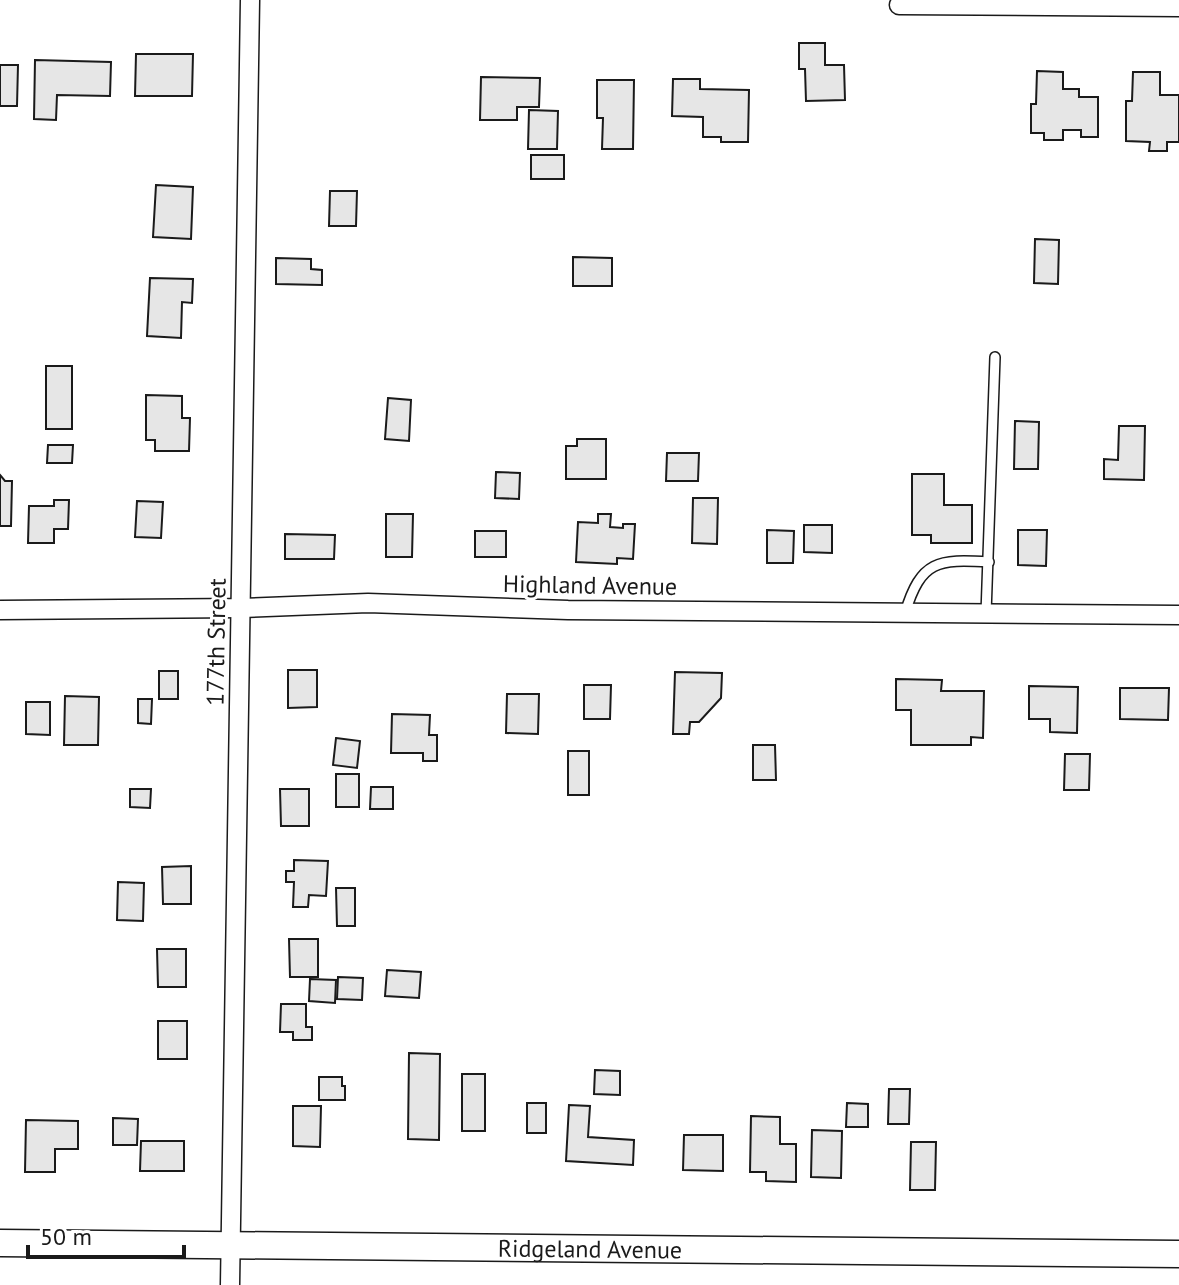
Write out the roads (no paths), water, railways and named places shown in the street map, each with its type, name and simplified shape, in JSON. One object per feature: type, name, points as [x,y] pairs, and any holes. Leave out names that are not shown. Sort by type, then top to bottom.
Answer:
[{"type":"street","name":"177th Street","points":[[230,1285],[250,0]]},
{"type":"street","points":[[899,5],[1179,7]]},
{"type":"street","name":"Highland Avenue","points":[[0,610],[241,608],[368,603],[568,610],[1179,615]]},
{"type":"street","name":"Ridgeland Avenue","points":[[0,1243],[1179,1254]]},
{"type":"lane","points":[[986,614],[995,357]]},
{"type":"lane","points":[[905,613],[921,575],[935,565],[956,560],[989,562]]}]
